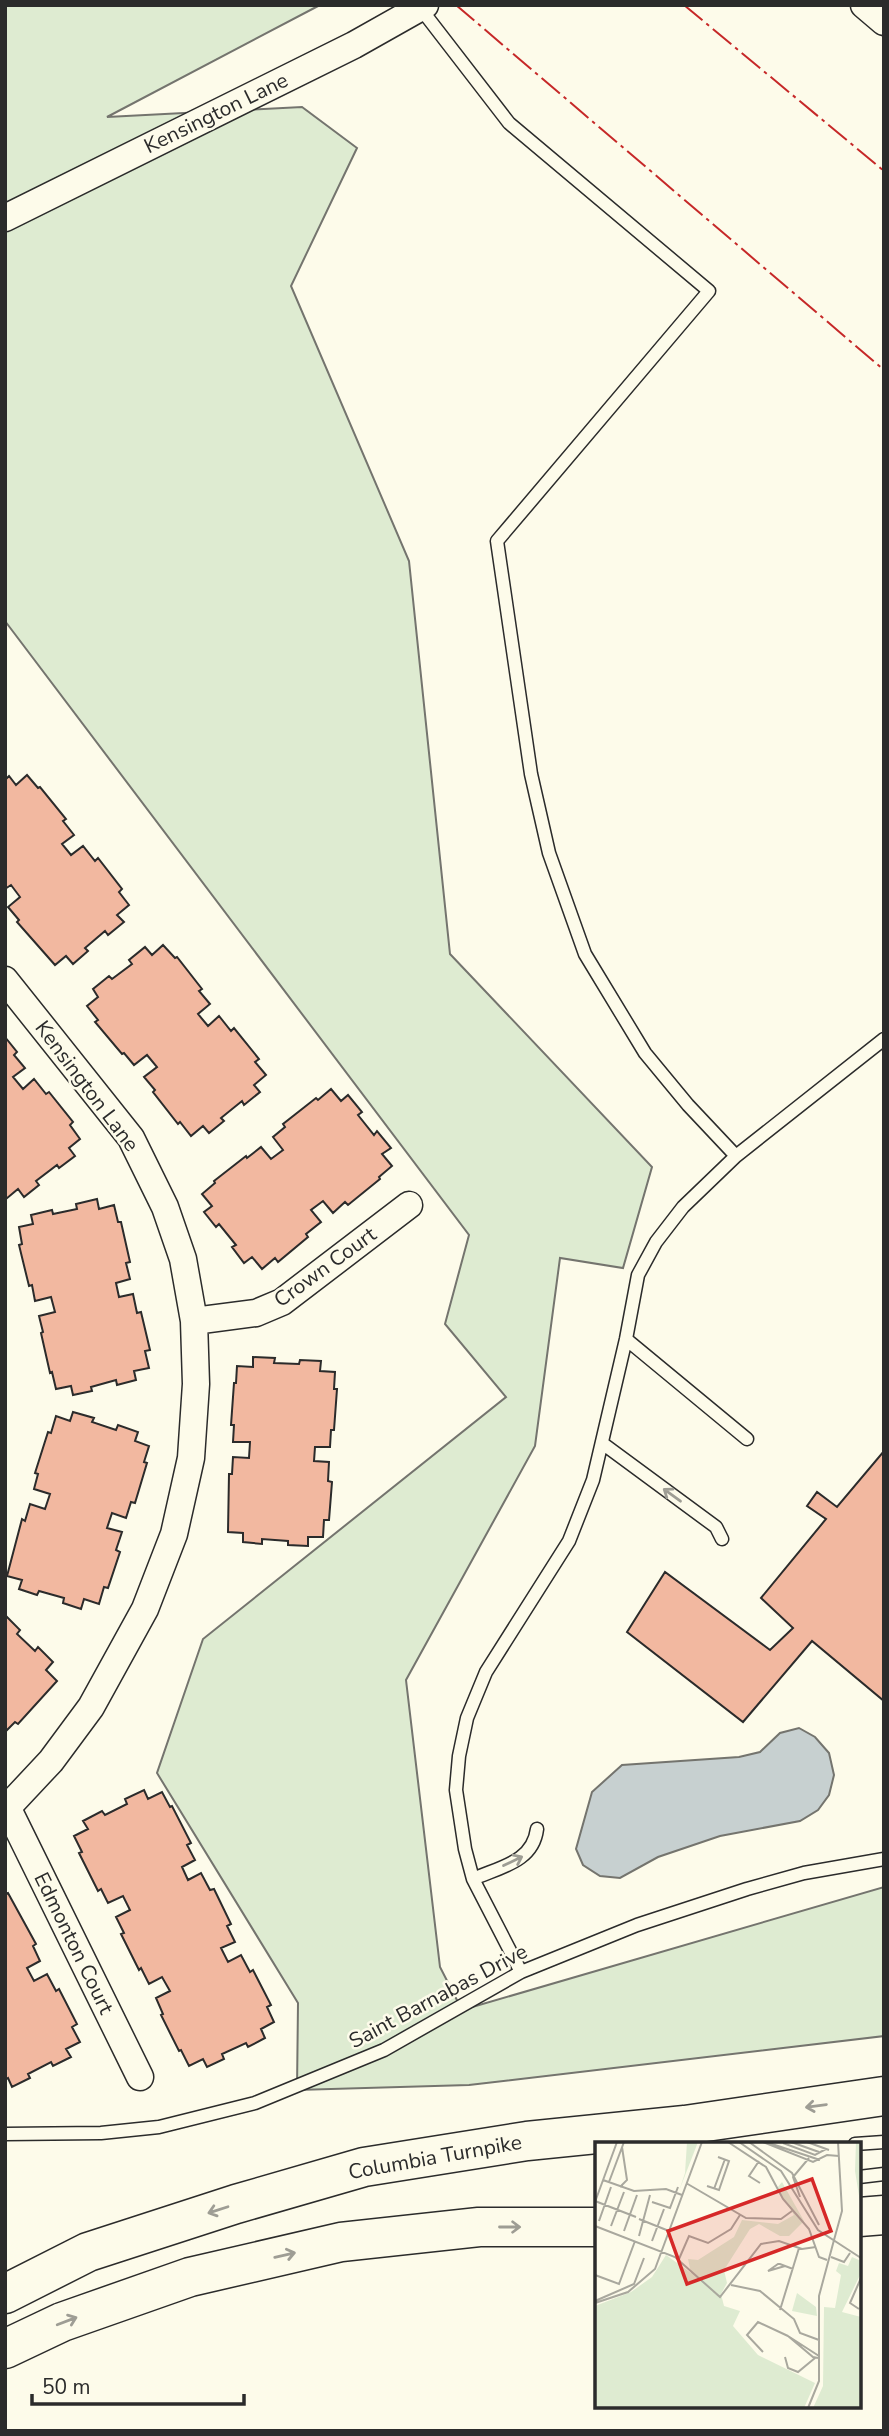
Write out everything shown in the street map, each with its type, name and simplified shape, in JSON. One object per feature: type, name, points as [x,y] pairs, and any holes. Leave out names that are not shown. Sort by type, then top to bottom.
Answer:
[{"type":"main road","name":"Columbia Turnpike","points":[[5,2294],[88,2252],[236,2204],[365,2167],[527,2141],[685,2125],[884,2096]]},
{"type":"main road","points":[[861,2217],[884,2215]]},
{"type":"main road","points":[[5,2349],[62,2322],[190,2277],[341,2242],[479,2227],[591,2225]]},
{"type":"street","points":[[864,5],[884,22]]},
{"type":"street","name":"Kensington Lane","points":[[5,218],[342,51],[423,7]]},
{"type":"street","name":"Kensington Lane","points":[[5,980],[131,1138],[165,1208],[178,1246],[194,1321],[196,1384],[191,1458],[174,1534],[145,1609],[91,1707],[51,1761],[6,1809]]},
{"type":"street","name":"Crown Court","points":[[194,1321],[256,1313],[282,1302],[409,1205]]},
{"type":"street","name":"Edmonton Court","points":[[6,1809],[140,2077]]},
{"type":"lane","points":[[423,7],[509,124],[709,291],[497,541],[531,774],[549,853],[585,954],[645,1053],[688,1105],[736,1156]]},
{"type":"lane","points":[[521,1972],[473,1879],[465,1849],[456,1790],[459,1756],[467,1718],[486,1672],[569,1541],[593,1479],[638,1275],[656,1242],[684,1207],[736,1156],[884,1039]]},
{"type":"lane","points":[[626,1339],[747,1439]]},
{"type":"lane","points":[[602,1443],[716,1527],[722,1539]]},
{"type":"lane","points":[[473,1879],[528,1853],[535,1843],[537,1829]]},
{"type":"lane","name":"Saint Barnabas Drive","points":[[5,2134],[101,2133],[159,2127],[255,2103],[384,2050],[521,1972],[637,1925],[747,1889],[804,1874],[884,1859]]},
{"type":"lane","points":[[861,2144],[884,2142]]},
{"type":"lane","points":[[450,2153],[530,2153]]},
{"type":"lane","points":[[861,2177],[884,2174]]},
{"type":"green space","points":[[5,5],[320,5],[107,117],[302,107],[357,148],[291,286],[409,561],[450,954],[652,1167],[623,1268],[560,1258],[535,1446],[406,1680],[440,1967],[462,2010],[884,1887],[884,2036],[469,2085],[297,2090],[298,2003],[157,1773],[203,1639],[506,1397],[445,1324],[469,1235],[5,621]]},
{"type":"shaded area","points":[[799,1728],[815,1737],[829,1753],[834,1775],[829,1795],[818,1810],[800,1821],[720,1836],[658,1857],[620,1878],[600,1876],[583,1865],[576,1849],[592,1792],[622,1765],[739,1757],[760,1752],[780,1733]]},
{"type":"building","points":[[27,775],[66,819],[63,821],[74,835],[62,844],[71,855],[83,846],[95,861],[98,858],[122,889],[119,892],[129,905],[117,915],[124,922],[108,935],[105,931],[85,948],[88,951],[73,964],[66,956],[55,965],[17,922],[19,920],[8,907],[20,897],[11,885],[5,889],[5,780],[9,776],[16,785]]},
{"type":"building","points":[[163,945],[177,957],[210,1004],[198,1014],[208,1026],[219,1016],[231,1031],[234,1028],[259,1059],[255,1062],[266,1075],[254,1085],[260,1092],[244,1105],[242,1101],[221,1118],[224,1121],[209,1133],[203,1126],[191,1136],[180,1122],[178,1124],[144,1077],[157,1067],[147,1055],[134,1065],[95,1022],[98,1020],[87,1006],[98,997],[93,989],[109,976],[112,979],[132,964],[129,960],[145,947],[152,955]]},
{"type":"building","points":[[5,1037],[17,1052],[14,1055],[25,1068],[13,1077],[23,1089],[34,1079],[46,1094],[49,1092],[73,1122],[70,1125],[80,1139],[69,1148],[75,1156],[59,1168],[57,1165],[36,1181],[39,1185],[24,1197],[18,1189],[6,1199]]},
{"type":"building","points":[[331,1089],[341,1101],[348,1095],[362,1112],[358,1115],[374,1135],[377,1131],[391,1148],[382,1154],[392,1166],[348,1205],[345,1202],[333,1213],[323,1201],[311,1210],[321,1222],[306,1234],[308,1237],[278,1262],[275,1258],[262,1269],[252,1257],[244,1263],[232,1247],[236,1245],[219,1224],[216,1227],[204,1212],[212,1206],[202,1194],[214,1181],[261,1147],[271,1159],[283,1150],[273,1137],[285,1127],[283,1124]]},
{"type":"building","points":[[97,1199],[99,1209],[114,1205],[118,1222],[121,1222],[130,1262],[126,1263],[130,1279],[116,1283],[119,1297],[133,1294],[137,1313],[141,1312],[150,1350],[145,1351],[149,1368],[134,1371],[136,1380],[117,1385],[116,1380],[91,1387],[92,1391],[73,1395],[71,1386],[56,1389],[52,1372],[50,1373],[39,1316],[55,1312],[51,1297],[35,1301],[19,1245],[22,1244],[19,1227],[33,1224],[31,1215],[52,1210],[53,1214],[77,1209],[76,1204]]},
{"type":"building","points":[[253,1357],[275,1358],[274,1363],[321,1361],[320,1371],[335,1372],[334,1389],[337,1389],[330,1447],[315,1447],[314,1461],[329,1462],[328,1481],[332,1482],[329,1520],[324,1520],[323,1537],[308,1537],[308,1546],[262,1539],[262,1544],[243,1542],[243,1533],[228,1532],[229,1474],[232,1474],[233,1457],[249,1458],[250,1442],[233,1442],[234,1425],[231,1425],[234,1383],[237,1366],[253,1367]]},
{"type":"building","points":[[73,1412],[94,1418],[92,1422],[116,1430],[118,1425],[138,1432],[135,1441],[149,1446],[144,1462],[147,1463],[135,1503],[131,1502],[126,1518],[112,1513],[107,1528],[122,1532],[116,1550],[120,1552],[108,1588],[104,1587],[99,1604],[84,1599],[81,1609],[63,1603],[64,1598],[39,1591],[37,1595],[19,1589],[22,1580],[7,1576],[22,1519],[25,1521],[30,1504],[45,1509],[50,1494],[34,1489],[38,1474],[35,1473],[48,1432],[51,1433],[56,1416],[70,1421]]},
{"type":"building","points":[[884,1451],[884,1701],[812,1641],[743,1722],[627,1632],[665,1572],[770,1650],[793,1628],[761,1598],[826,1519],[807,1506],[817,1492],[837,1507]]},
{"type":"building","points":[[5,1615],[20,1630],[17,1634],[35,1651],[38,1647],[53,1662],[46,1670],[57,1681],[18,1724],[15,1722],[5,1732]]},
{"type":"building","points":[[144,1790],[148,1799],[162,1792],[170,1807],[172,1806],[191,1843],[187,1845],[195,1860],[182,1867],[188,1880],[201,1873],[210,1890],[214,1889],[231,1924],[227,1926],[235,1942],[221,1948],[228,1962],[241,1955],[250,1972],[253,1970],[271,2005],[267,2007],[274,2022],[261,2029],[265,2038],[248,2047],[246,2043],[222,2054],[224,2059],[207,2067],[203,2059],[189,2066],[181,2050],[179,2051],[161,2015],[163,2014],[156,1998],[170,1991],[162,1977],[149,1984],[141,1968],[139,1970],[121,1934],[124,1933],[116,1917],[130,1910],[123,1896],[108,1903],[101,1889],[98,1891],[79,1853],[82,1852],[74,1836],[88,1829],[83,1821],[102,1811],[105,1815],[127,1804],[125,1799]]},
{"type":"building","points":[[8,1893],[36,1944],[33,1946],[40,1961],[27,1968],[34,1981],[47,1974],[56,1991],[59,1989],[77,2024],[72,2027],[80,2042],[66,2049],[71,2057],[53,2066],[51,2062],[28,2074],[30,2078],[12,2087],[8,2078],[5,2080],[5,1894]]},
{"type":"power","points":[[456,5],[884,370]]},
{"type":"power","points":[[684,5],[884,171]]}]
